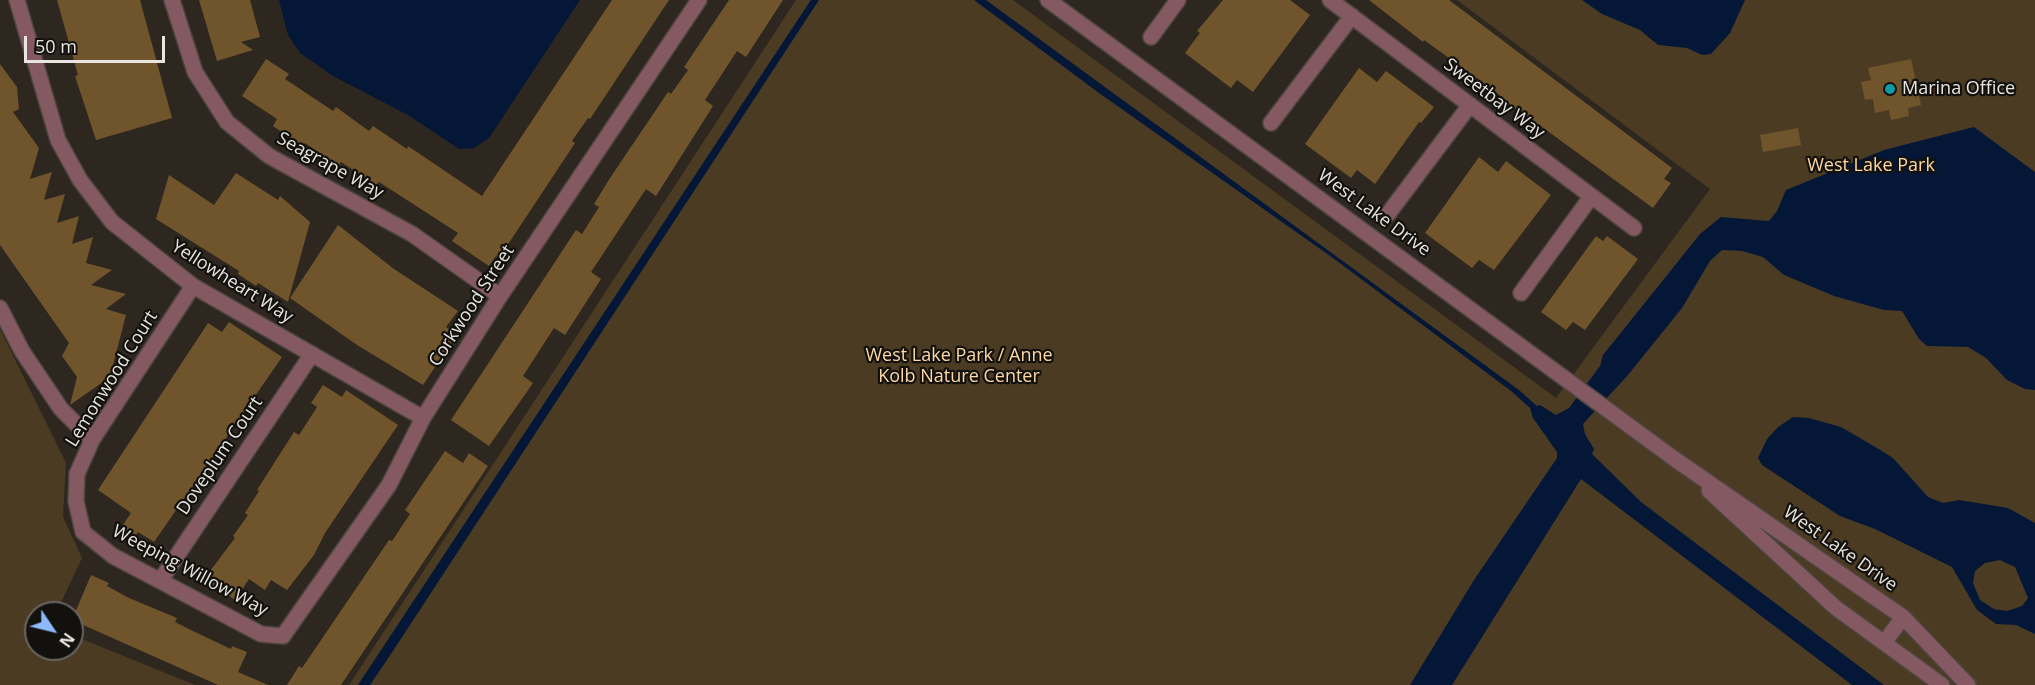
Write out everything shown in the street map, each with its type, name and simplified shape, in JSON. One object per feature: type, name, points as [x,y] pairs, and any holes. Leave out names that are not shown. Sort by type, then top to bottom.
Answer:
[{"type":"street","name":"Yellowheart Way","points":[[17,0],[58,140],[80,180],[112,222],[193,286],[423,418]]},
{"type":"street","name":"Seagrape Way","points":[[172,0],[195,72],[227,122],[269,156],[412,234],[500,296]]},
{"type":"street","name":"Corkwood Street","points":[[283,636],[389,485],[423,418],[500,296],[699,0]]},
{"type":"street","name":"West Lake Drive","points":[[1048,0],[1676,460],[1903,617],[1968,685]]},
{"type":"street","points":[[1151,37],[1178,0]]},
{"type":"street","name":"Sweetbay Way","points":[[1330,0],[1634,228]]},
{"type":"street","points":[[1271,123],[1352,16]]},
{"type":"street","points":[[1388,214],[1470,105]]},
{"type":"street","points":[[1521,293],[1591,197]]},
{"type":"street","name":"Lemonwood Court","points":[[83,532],[76,501],[77,474],[92,440],[193,286]]},
{"type":"street","points":[[0,308],[22,351],[61,409],[92,440]]},
{"type":"street","name":"Doveplum Court","points":[[160,580],[312,354]]},
{"type":"street","name":"West Lake Drive","points":[[1676,460],[1808,584],[1942,685]]},
{"type":"street","name":"Weeping Willow Way","points":[[83,532],[113,556],[261,634],[283,636]]},
{"type":"street","points":[[1884,643],[1903,617]]},
{"type":"green space","points":[[796,0],[811,0],[358,685],[349,685]]},
{"type":"green space","name":"West Lake Park / Anne Kolb Nature Center","points":[[817,0],[1013,0],[1556,398],[1710,189],[1457,0],[2035,0],[2035,685],[367,685]]},
{"type":"green space","points":[[0,329],[66,463],[63,517],[82,558],[62,601],[24,601],[24,661],[84,661],[84,640],[195,685],[0,685]]},
{"type":"water","points":[[279,0],[580,0],[489,138],[474,148],[459,149],[408,115],[333,76],[300,53],[288,35]]},
{"type":"water","points":[[811,0],[819,0],[391,654],[370,685],[358,685]]},
{"type":"water","points":[[974,0],[986,0],[1519,390],[1537,406],[1540,405],[1556,415],[1569,408],[1600,366],[1603,355],[1700,234],[1721,217],[1769,221],[1777,211],[1786,190],[1884,150],[1974,127],[2035,172],[2035,390],[2025,389],[2007,380],[1986,358],[1968,347],[1927,346],[1919,339],[1902,311],[1884,310],[1834,296],[1784,275],[1763,257],[1742,251],[1722,250],[1710,261],[1682,308],[1628,375],[1583,424],[1585,434],[1594,449],[1592,454],[1641,502],[1884,685],[1852,685],[1581,479],[1452,685],[1410,685],[1474,580],[1557,458],[1557,452],[1533,418],[1530,408],[1511,391],[1333,258],[1099,93]]},
{"type":"water","points":[[1582,0],[1745,0],[1730,33],[1711,54],[1702,55],[1687,48],[1658,45],[1640,30],[1602,14]]},
{"type":"water","points":[[1793,417],[1809,418],[1841,427],[1893,458],[1928,497],[1943,503],[1959,500],[2008,508],[2035,523],[2035,634],[2016,625],[1996,624],[1977,610],[1952,567],[1875,529],[1840,516],[1762,465],[1758,458],[1767,439],[1778,427]],"holes":[[[2000,560],[2015,567],[2028,598],[2022,606],[2007,611],[1994,609],[1980,600],[1973,583],[1975,571],[1985,563]]]},
{"type":"building","points":[[57,0],[140,0],[172,118],[96,140],[75,76],[78,75]]},
{"type":"building","points":[[199,0],[250,0],[260,37],[241,42],[253,50],[217,61]]},
{"type":"building","points":[[612,0],[669,0],[590,119],[588,118],[572,141],[575,143],[499,258],[496,256],[489,266],[452,241],[458,233],[379,182],[376,185],[341,162],[338,166],[305,143],[302,146],[273,126],[277,119],[242,96],[266,59],[289,74],[285,79],[333,111],[336,107],[369,131],[373,126],[407,149],[408,146],[482,196]]},
{"type":"building","points":[[729,0],[783,0],[746,57],[737,51],[705,100],[713,106],[656,196],[646,189],[591,272],[601,279],[565,335],[554,328],[523,376],[533,383],[489,446],[451,420],[576,230],[582,234],[599,207],[594,204],[610,178],[668,92],[671,94],[688,70],[684,67]]},
{"type":"building","points":[[1223,0],[1290,0],[1310,15],[1253,92],[1237,80],[1231,88],[1185,53],[1200,33],[1197,31]]},
{"type":"building","points":[[1369,0],[1449,0],[1672,168],[1664,179],[1671,183],[1653,208],[1538,124],[1536,126],[1492,89],[1424,40],[1423,42]]},
{"type":"building","name":"Marina Office","points":[[1911,59],[1921,105],[1908,108],[1909,116],[1891,120],[1889,110],[1875,113],[1873,99],[1865,100],[1861,82],[1871,80],[1868,68]]},
{"type":"building","points":[[0,64],[17,87],[19,109],[13,112],[39,148],[30,179],[52,172],[44,200],[65,194],[57,223],[79,216],[72,244],[93,237],[86,263],[112,270],[91,285],[126,294],[106,309],[126,315],[110,377],[70,405],[77,377],[62,356],[69,343],[0,245]]},
{"type":"building","points":[[1359,68],[1377,82],[1386,71],[1434,107],[1421,123],[1419,122],[1375,184],[1357,170],[1351,178],[1305,144]]},
{"type":"building","points":[[1798,128],[1801,145],[1763,152],[1760,135]]},
{"type":"building","points":[[1479,157],[1498,172],[1506,161],[1551,195],[1494,270],[1479,260],[1472,268],[1425,233]]},
{"type":"building","points":[[236,173],[278,200],[280,196],[310,222],[288,302],[258,283],[256,286],[238,274],[239,271],[156,219],[169,175],[214,205]]},
{"type":"building","points":[[338,225],[394,269],[458,311],[446,327],[457,334],[423,385],[357,345],[290,298]]},
{"type":"building","points":[[1596,236],[1603,241],[1607,236],[1638,259],[1585,330],[1573,322],[1566,330],[1541,312]]},
{"type":"building","points":[[229,322],[282,357],[154,542],[138,532],[130,544],[116,535],[131,513],[98,490],[208,323],[222,332]]},
{"type":"building","points":[[323,385],[342,397],[346,390],[398,425],[325,533],[314,555],[287,590],[271,580],[265,590],[249,579],[235,600],[204,579],[235,538],[233,536],[248,515],[245,513],[259,491],[257,490],[294,432],[299,435],[317,407],[311,403]]},
{"type":"building","points":[[445,451],[463,463],[469,453],[488,466],[341,685],[287,685],[299,666],[302,668],[389,540],[392,541],[410,514],[405,510]]},
{"type":"building","points":[[91,575],[109,583],[107,586],[177,618],[175,622],[197,633],[231,649],[232,646],[247,652],[238,672],[268,685],[218,685],[84,625],[84,601],[80,601]]},
{"type":"place","name":"Marina Office","points":[[1890,89]]},
{"type":"park label","name":"West Lake Park","points":[[1871,166]]}]
